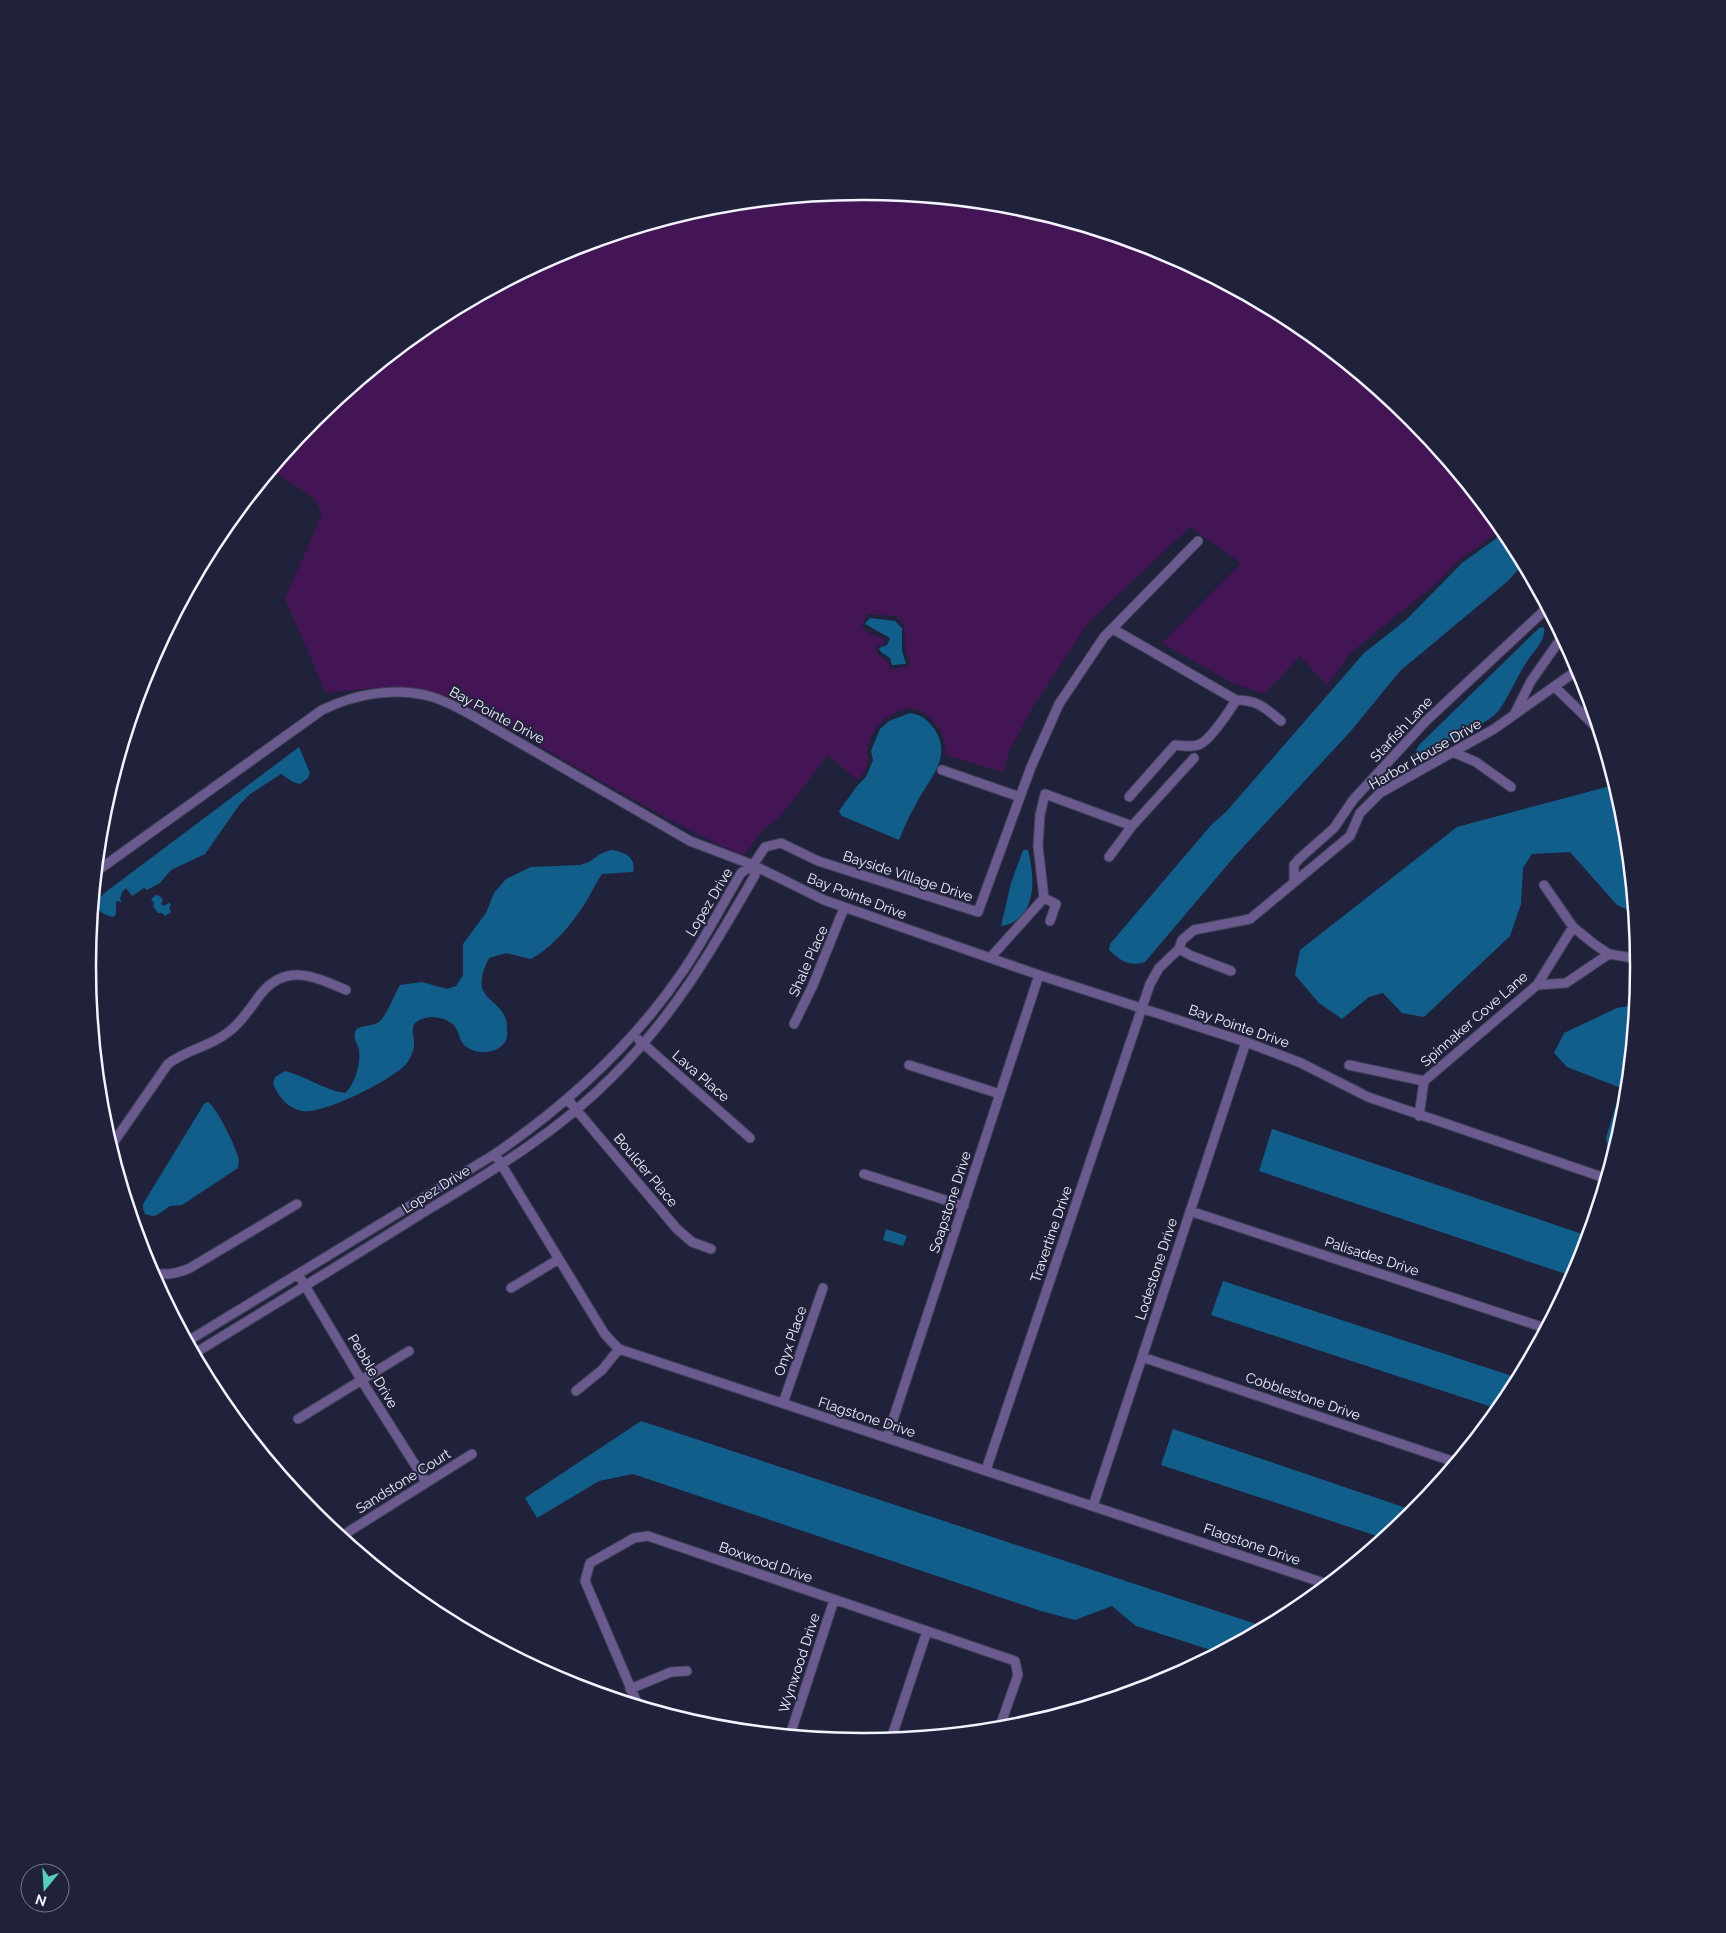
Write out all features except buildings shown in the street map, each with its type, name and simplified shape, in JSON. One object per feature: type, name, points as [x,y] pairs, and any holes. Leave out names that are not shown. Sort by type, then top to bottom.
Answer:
[{"type":"street","name":"Bayside Village Drive","points":[[753,865],[765,847],[781,843],[818,861],[978,912],[1031,767],[1059,704],[1104,637],[1198,541]]},
{"type":"street","name":"Starfish Lane","points":[[1294,881],[1294,865],[1334,828],[1353,800],[1426,721],[1543,612]]},
{"type":"street","points":[[1113,628],[1236,700],[1250,700],[1262,706],[1281,721]]},
{"type":"street","points":[[1513,717],[1531,681],[1558,642]]},
{"type":"street","name":"Harbor House Drive","points":[[1142,1008],[1150,984],[1159,968],[1179,949],[1182,940],[1194,930],[1250,919],[1350,836],[1360,812],[1380,793],[1418,771],[1455,753],[1513,717],[1572,675]]},
{"type":"street","points":[[1555,687],[1589,720]]},
{"type":"street","name":"Bay Pointe Drive","points":[[103,867],[322,710],[348,699],[392,692],[429,696],[453,705],[690,841],[753,865],[804,891],[844,908],[1039,975],[1246,1042],[1301,1062],[1368,1097],[1419,1116],[1601,1176]]},
{"type":"street","points":[[1129,797],[1175,745],[1194,746],[1202,743],[1228,713],[1236,700]]},
{"type":"street","points":[[1455,753],[1476,762],[1511,787]]},
{"type":"street","points":[[1109,857],[1132,826],[1194,758]]},
{"type":"street","points":[[942,770],[1020,797]]},
{"type":"street","points":[[990,958],[1044,898],[1038,846],[1040,815],[1045,794],[1132,826]]},
{"type":"street","name":"Lopez Drive","points":[[193,1339],[495,1154],[540,1123],[568,1100],[634,1035],[685,968],[741,873],[753,865],[756,875],[707,959],[675,1005],[644,1044],[577,1110],[502,1165],[199,1350]]},
{"type":"street","points":[[1544,885],[1573,927],[1609,954],[1630,958]]},
{"type":"street","points":[[1044,898],[1056,904],[1050,921]]},
{"type":"street","name":"Shale Place","points":[[794,1024],[813,985],[844,908]]},
{"type":"street","name":"Spinnaker Cove Lane","points":[[1419,1116],[1424,1081],[1537,985],[1573,927]]},
{"type":"street","points":[[1179,949],[1231,971]]},
{"type":"street","points":[[1537,985],[1566,983],[1609,954]]},
{"type":"street","points":[[116,1139],[168,1064],[180,1055],[223,1036],[231,1030],[242,1020],[261,994],[277,979],[287,975],[310,976],[346,990]]},
{"type":"street","name":"Soapstone Drive","points":[[887,1438],[1039,975]]},
{"type":"street","name":"Travertine Drive","points":[[986,1470],[1142,1008]]},
{"type":"street","name":"Lava Place","points":[[634,1035],[750,1138]]},
{"type":"street","name":"Lodestone Drive","points":[[1093,1506],[1246,1042]]},
{"type":"street","points":[[908,1065],[1000,1094]]},
{"type":"street","name":"Spinnaker Cove Lane","points":[[1349,1065],[1424,1081]]},
{"type":"street","name":"Boulder Place","points":[[568,1100],[684,1236],[692,1242],[711,1249]]},
{"type":"street","points":[[495,1154],[607,1337],[619,1349],[602,1370],[576,1391]]},
{"type":"street","points":[[864,1174],[964,1206]]},
{"type":"street","points":[[161,1274],[175,1274],[190,1268],[297,1204]]},
{"type":"street","name":"Palisades Drive","points":[[1190,1211],[1540,1326]]},
{"type":"street","points":[[511,1288],[559,1260]]},
{"type":"street","name":"Pebble Drive","points":[[298,1274],[362,1381],[426,1482]]},
{"type":"street","name":"Onyx Place","points":[[783,1403],[823,1288]]},
{"type":"street","name":"Flagstone Drive","points":[[619,1349],[1320,1582]]},
{"type":"street","points":[[298,1419],[409,1351]]},
{"type":"street","name":"Cobblestone Drive","points":[[1142,1357],[1449,1460]]},
{"type":"street","name":"Sandstone Court","points":[[348,1532],[472,1454]]},
{"type":"street","name":"Boxwood Drive","points":[[635,1698],[585,1581],[590,1564],[634,1538],[648,1536],[1015,1661],[1018,1675],[1002,1721]]},
{"type":"street","name":"Wynwood Drive","points":[[792,1730],[834,1600]]},
{"type":"street","points":[[893,1732],[927,1631]]},
{"type":"street","points":[[630,1689],[670,1672],[687,1671]]},
{"type":"shaded area","points":[[813,201],[913,201],[1013,214],[1109,240],[1156,258],[1246,302],[1330,358],[1369,390],[1405,424],[1439,461],[1496,534],[1460,559],[1438,582],[1350,653],[1327,685],[1300,656],[1264,694],[1232,683],[1162,643],[1241,563],[1190,527],[1088,623],[1033,707],[1010,749],[1003,772],[945,755],[946,747],[941,733],[927,715],[919,710],[910,708],[898,711],[880,723],[872,735],[867,749],[867,766],[857,780],[828,755],[780,817],[762,831],[743,856],[667,818],[473,707],[443,695],[403,688],[377,688],[326,693],[285,599],[322,514],[315,499],[277,473],[321,424],[357,390],[396,358],[480,302],[524,279],[570,258],[617,240],[713,214]],"holes":[[[868,614],[896,616],[904,625],[906,650],[910,663],[908,667],[891,669],[887,661],[878,655],[876,646],[883,644],[885,640],[870,634],[862,627],[862,623]]]},
{"type":"water","points":[[1498,537],[1518,569],[1508,581],[1400,671],[1350,732],[1234,857],[1145,962],[1134,964],[1126,962],[1109,950],[1110,944],[1212,824],[1226,812],[1364,653],[1406,620],[1462,563]]},
{"type":"water","points":[[870,618],[895,621],[902,628],[902,651],[906,664],[892,665],[890,658],[881,652],[879,648],[887,645],[890,638],[865,624]]},
{"type":"water","points":[[1544,627],[1539,645],[1524,666],[1503,704],[1493,716],[1459,736],[1412,758],[1419,745],[1539,628]]},
{"type":"water","points":[[910,713],[924,718],[930,723],[940,740],[941,750],[937,768],[913,809],[899,840],[842,816],[839,811],[866,777],[873,760],[871,751],[880,729],[889,721]]},
{"type":"water","points":[[299,747],[310,773],[308,778],[300,784],[281,774],[250,794],[240,804],[205,854],[171,870],[160,883],[147,890],[144,888],[132,896],[126,888],[122,892],[120,899],[122,902],[116,901],[114,917],[104,914],[99,909],[100,898]]},
{"type":"water","points":[[1608,787],[1623,866],[1627,910],[1617,905],[1570,852],[1532,854],[1523,868],[1521,904],[1510,936],[1424,1017],[1402,1013],[1383,993],[1369,997],[1342,1019],[1319,1003],[1295,975],[1300,950],[1457,827]]},
{"type":"water","points":[[611,850],[625,854],[631,859],[634,867],[633,872],[602,874],[584,905],[567,928],[538,955],[531,959],[506,953],[489,958],[482,976],[482,987],[488,997],[504,1014],[506,1020],[507,1037],[501,1046],[491,1051],[474,1051],[464,1045],[456,1028],[450,1022],[438,1017],[429,1017],[419,1020],[413,1026],[414,1047],[407,1063],[400,1070],[374,1086],[341,1102],[312,1111],[297,1110],[288,1105],[278,1093],[273,1084],[275,1077],[285,1071],[329,1089],[345,1093],[352,1085],[358,1067],[359,1050],[355,1039],[357,1029],[373,1025],[382,1019],[400,985],[422,982],[447,989],[456,986],[463,975],[463,944],[486,913],[494,893],[506,879],[531,867],[580,865]]},
{"type":"water","points":[[1023,850],[1028,850],[1032,872],[1031,896],[1028,906],[1022,915],[1013,922],[1001,926],[1011,883]]},
{"type":"water","points":[[156,895],[160,896],[163,906],[169,903],[171,905],[169,908],[171,912],[165,916],[162,913],[158,913],[153,906],[154,903],[151,899]]},
{"type":"water","points":[[1628,1006],[1620,1087],[1567,1067],[1554,1053],[1564,1033],[1617,1008]]},
{"type":"water","points":[[1618,1098],[1608,1149],[1606,1138]]},
{"type":"water","points":[[208,1102],[221,1119],[230,1138],[239,1160],[238,1168],[182,1205],[170,1206],[153,1216],[145,1214],[143,1204],[204,1104]]},
{"type":"water","points":[[1272,1129],[1581,1234],[1565,1274],[1259,1171]]},
{"type":"water","points":[[886,1229],[907,1236],[903,1246],[883,1240]]},
{"type":"water","points":[[1223,1281],[1511,1376],[1490,1407],[1211,1315]]},
{"type":"water","points":[[641,1421],[1257,1624],[1210,1650],[1136,1626],[1112,1606],[1075,1620],[1041,1611],[633,1474],[599,1481],[537,1518],[525,1498]]},
{"type":"water","points":[[1173,1429],[1406,1508],[1377,1536],[1161,1465]]}]
